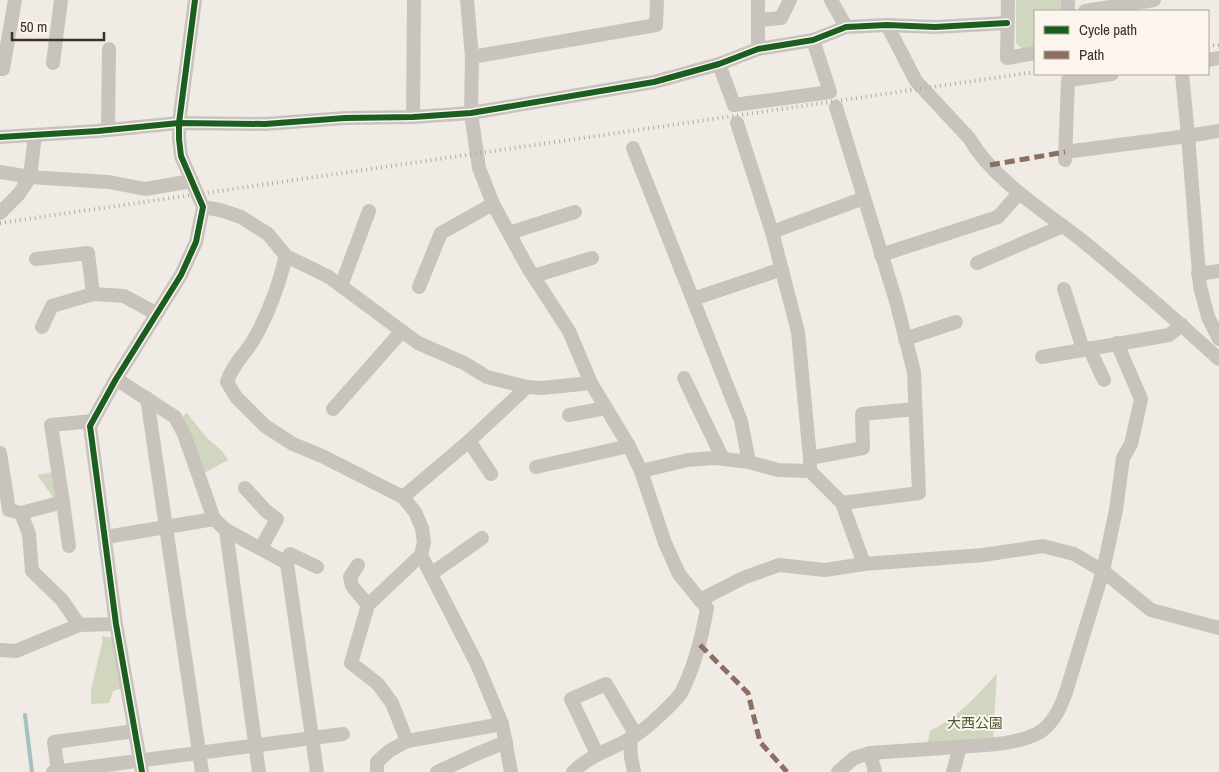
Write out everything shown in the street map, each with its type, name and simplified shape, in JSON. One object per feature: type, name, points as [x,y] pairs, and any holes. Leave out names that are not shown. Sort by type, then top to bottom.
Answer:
[{"type":"street","points":[[0,69],[4,69],[15,0]]},
{"type":"street","points":[[53,63],[61,0]]},
{"type":"street","points":[[141,766],[116,624],[90,426],[116,379],[189,260],[196,242],[203,207],[181,156],[178,139],[195,0]]},
{"type":"street","points":[[413,117],[414,0]]},
{"type":"street","points":[[467,0],[472,57],[470,113],[479,168],[492,204],[528,268],[569,331],[590,383],[629,446],[642,471],[665,543],[679,574],[707,608],[700,644],[680,694],[633,737],[583,762],[573,772]]},
{"type":"street","points":[[472,57],[656,24],[657,0]]},
{"type":"street","points":[[758,0],[758,49]]},
{"type":"street","points":[[758,20],[781,18],[790,0]]},
{"type":"street","points":[[831,0],[846,27]]},
{"type":"street","points":[[1008,0],[1007,58],[1034,53]]},
{"type":"street","points":[[1091,10],[1154,0]]},
{"type":"street","points":[[0,137],[179,123],[265,124],[345,118],[413,117],[470,113],[654,82],[719,64],[758,49],[813,40],[846,27],[887,25],[935,27],[1007,23]]},
{"type":"street","points":[[887,25],[916,81],[970,138],[975,148],[985,159],[1019,192],[1114,267],[1219,359]]},
{"type":"street","points":[[719,64],[734,105],[830,92],[813,40]]},
{"type":"street","points":[[108,49],[108,130]]},
{"type":"street","points":[[1105,75],[1068,80],[1065,156],[1219,131]]},
{"type":"street","points":[[1182,75],[1198,274],[1208,317],[1219,339]]},
{"type":"street","points":[[836,107],[882,255],[914,372],[919,493],[842,502]]},
{"type":"street","points":[[737,123],[772,232],[798,332],[810,465],[842,502],[864,564]]},
{"type":"street","points":[[0,212],[19,194],[30,177],[35,135]]},
{"type":"street","points":[[633,148],[741,421],[749,462]]},
{"type":"street","points":[[0,172],[30,177],[109,182],[145,189],[192,181]]},
{"type":"street","points":[[882,255],[998,217],[1019,192]]},
{"type":"street","points":[[772,232],[864,198]]},
{"type":"street","points":[[418,287],[441,233],[492,204]]},
{"type":"street","points":[[203,207],[241,217],[268,234],[286,256],[329,277],[418,343],[464,363],[488,377],[527,387],[542,388],[590,383]]},
{"type":"street","points":[[341,286],[369,211]]},
{"type":"street","points":[[509,233],[575,212]]},
{"type":"street","points":[[977,263],[1063,226]]},
{"type":"street","points":[[36,259],[88,253],[93,294]]},
{"type":"street","points":[[286,256],[281,276],[264,320],[253,341],[231,369],[227,382],[236,397],[265,426],[293,444],[322,456],[403,496],[416,512],[422,528],[424,542],[421,555],[368,605],[352,663],[378,684],[392,703],[407,741]]},
{"type":"street","points":[[534,276],[592,258]]},
{"type":"street","points":[[693,300],[782,269]]},
{"type":"street","points":[[1198,274],[1219,271]]},
{"type":"street","points":[[1064,289],[1086,349],[1104,380]]},
{"type":"street","points":[[42,328],[52,306],[93,294],[124,296],[156,314]]},
{"type":"street","points":[[905,339],[956,322]]},
{"type":"street","points":[[1042,357],[1169,335],[1182,325]]},
{"type":"street","points":[[333,409],[402,331]]},
{"type":"street","points":[[838,772],[854,758],[870,754],[992,744],[1024,739],[1040,732],[1061,708],[1103,571],[1116,510],[1123,458],[1130,444],[1141,399],[1117,343]]},
{"type":"street","points":[[684,378],[723,459]]},
{"type":"street","points":[[116,379],[176,417],[184,434],[214,519],[226,530],[287,563]]},
{"type":"street","points":[[403,496],[470,441],[527,387]]},
{"type":"street","points":[[147,398],[202,772]]},
{"type":"street","points":[[569,415],[606,408]]},
{"type":"street","points":[[642,471],[688,460],[723,459],[749,462],[778,470],[810,465],[863,448],[862,414],[915,409]]},
{"type":"street","points":[[69,546],[50,425],[93,421]]},
{"type":"street","points":[[470,441],[491,474]]},
{"type":"street","points":[[536,467],[629,446]]},
{"type":"street","points":[[0,453],[10,511],[29,534],[32,571],[62,600],[79,625]]},
{"type":"street","points":[[245,488],[266,512],[277,519],[261,548]]},
{"type":"street","points":[[10,511],[62,502]]},
{"type":"street","points":[[106,537],[214,519]]},
{"type":"street","points":[[226,530],[259,772]]},
{"type":"street","points":[[431,574],[482,538]]},
{"type":"street","points":[[700,600],[743,578],[779,565],[825,570],[864,564],[983,556],[1043,546],[1074,554],[1103,571],[1151,610],[1219,628]]},
{"type":"street","points":[[317,567],[290,554],[287,563],[317,772]]},
{"type":"street","points":[[421,555],[477,664],[502,724],[511,772]]},
{"type":"street","points":[[358,565],[350,578],[352,586],[368,605]]},
{"type":"street","points":[[0,650],[16,651],[79,625],[116,624]]},
{"type":"street","points":[[597,754],[571,699],[606,684],[633,737],[631,758],[634,772]]},
{"type":"street","points":[[377,772],[377,762],[407,741],[502,724]]},
{"type":"street","points":[[58,771],[54,742],[135,731]]},
{"type":"street","points":[[53,772],[141,766],[199,753],[343,734]]},
{"type":"street","points":[[444,771],[506,742]]},
{"type":"street","points":[[953,772],[960,746]]},
{"type":"street","points":[[870,754],[875,772]]},
{"type":"green space","points":[[1016,0],[1063,0],[1063,10],[1034,10],[1034,47],[1022,49],[1016,43]]},
{"type":"green space","points":[[187,413],[228,460],[204,473],[183,416]]},
{"type":"green space","points":[[53,472],[56,501],[37,475]]},
{"type":"green space","points":[[102,636],[115,638],[122,688],[113,691],[109,703],[91,704],[91,690]]},
{"type":"green space","name":"大西公園","points":[[997,673],[993,739],[927,746],[930,731],[966,706]]},
{"type":"waterway","points":[[25,715],[32,772]]},
{"type":"railway","points":[[1209,46],[1219,45]]},
{"type":"railway","points":[[0,223],[1034,72]]},
{"type":"marked path","points":[[990,165],[1065,152]]},
{"type":"marked path","points":[[700,645],[748,693],[760,742],[787,772]]},
{"type":"cycle path","points":[[142,772],[116,624],[90,426],[116,379],[181,275],[196,242],[203,207],[181,156],[179,139],[179,123],[195,0]]},
{"type":"cycle path","points":[[0,137],[98,131],[179,123],[265,124],[345,118],[413,117],[471,113],[654,82],[719,64],[758,49],[813,40],[846,27],[887,25],[935,27],[1007,23]]}]
